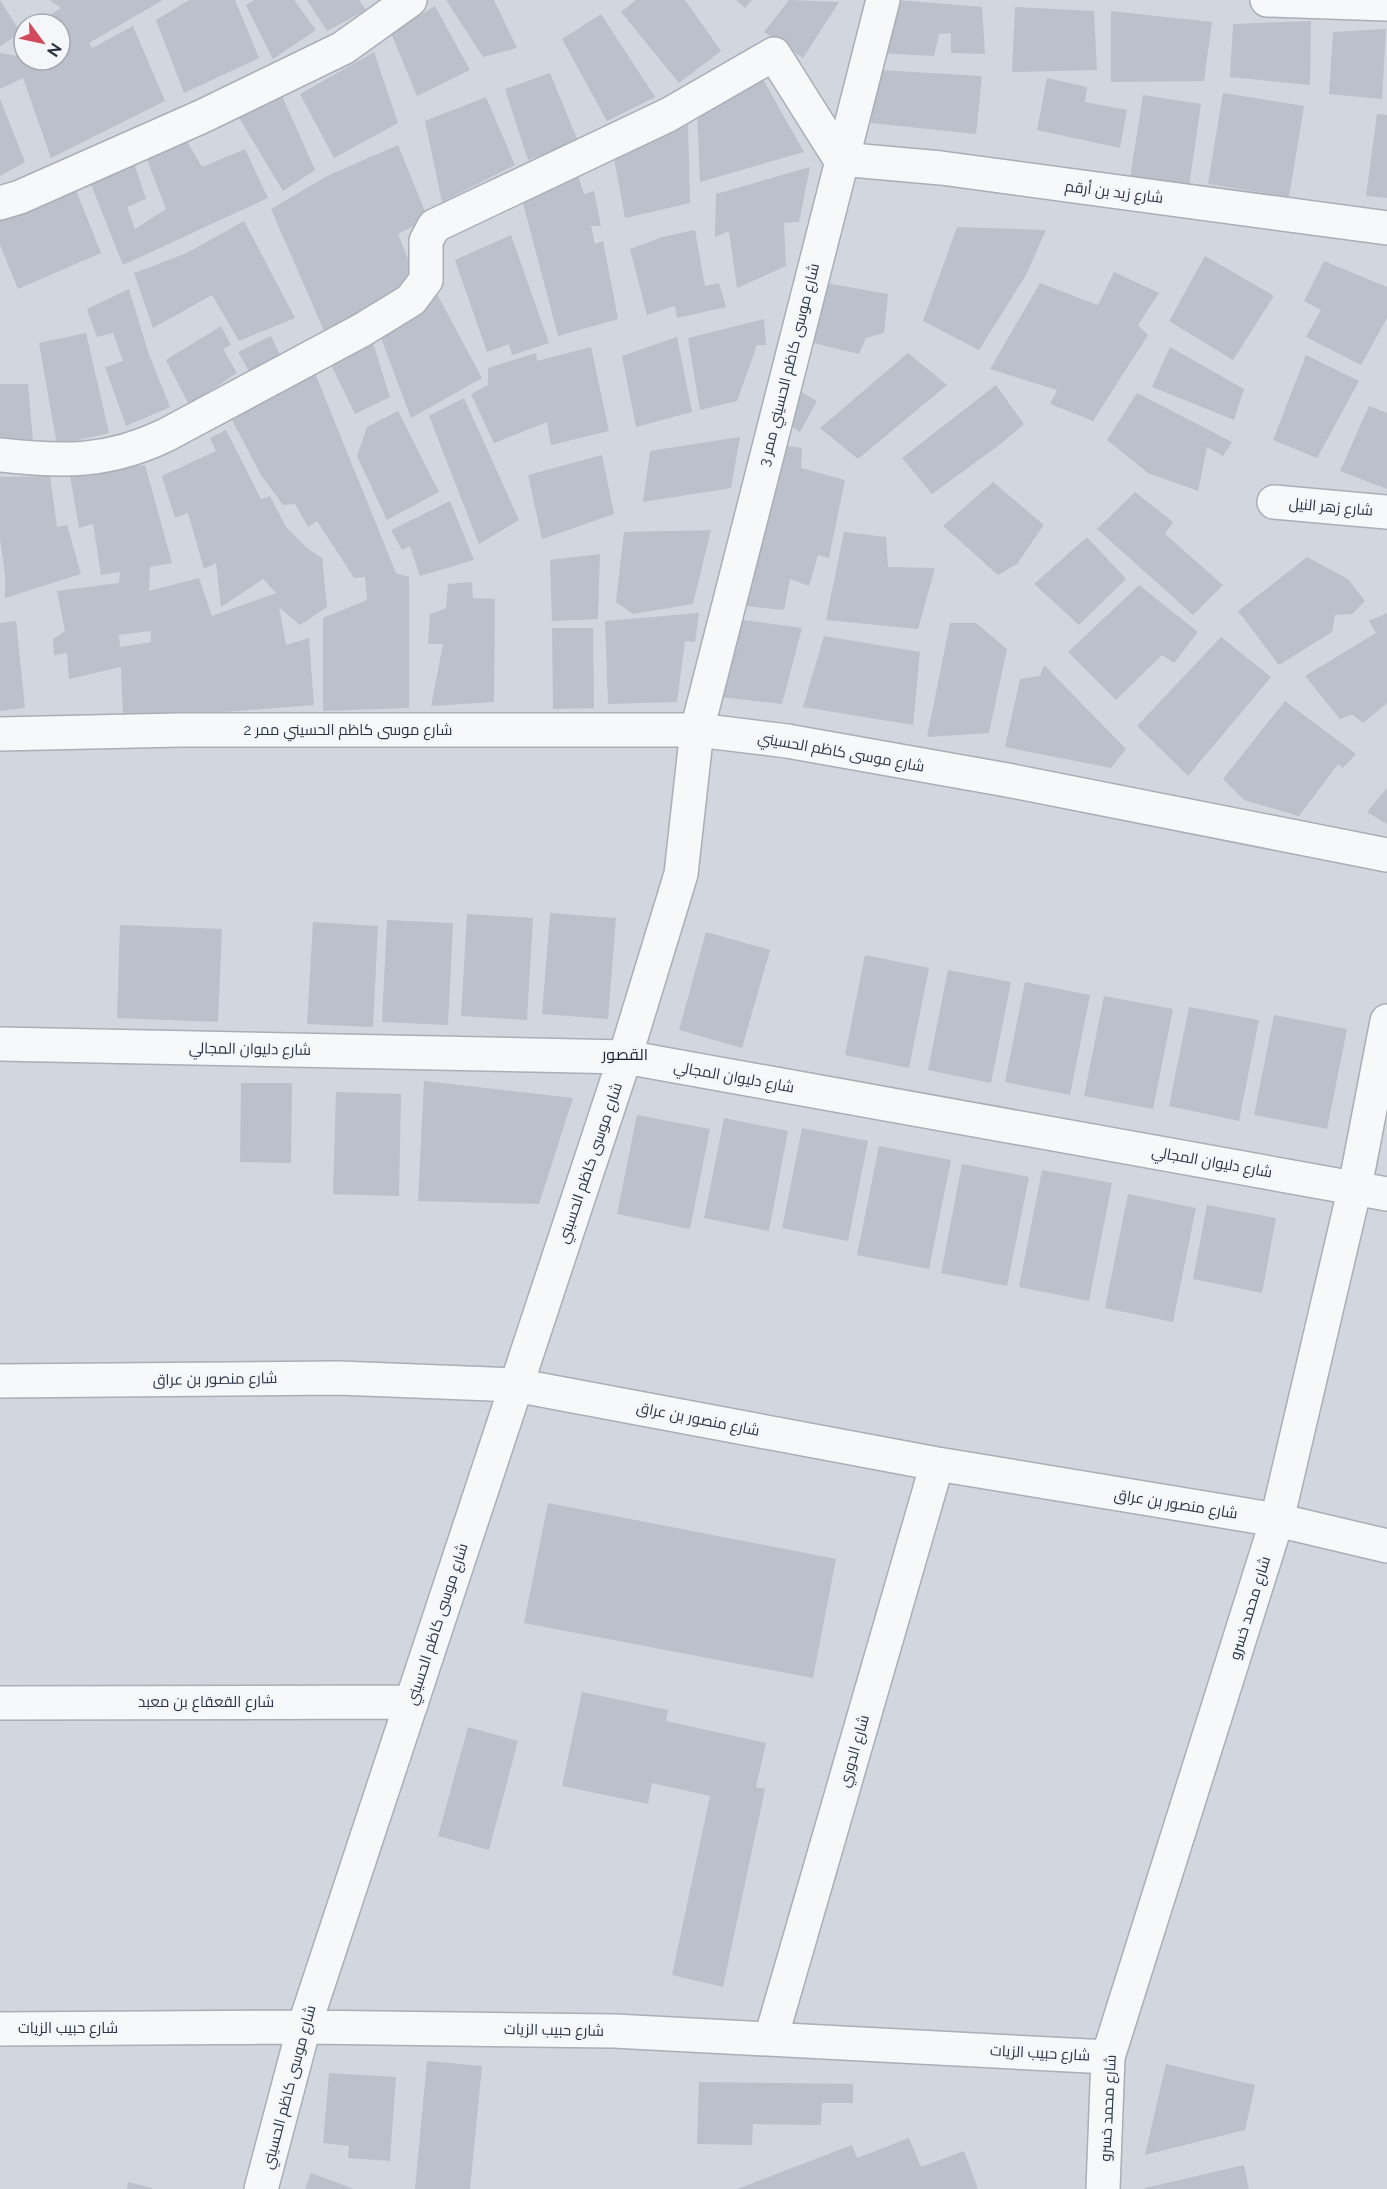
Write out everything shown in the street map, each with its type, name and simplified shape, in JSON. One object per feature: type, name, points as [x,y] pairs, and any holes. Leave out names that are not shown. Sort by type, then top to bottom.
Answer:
[{"type":"street","points":[[0,203],[20,197],[203,116],[344,48],[410,0]]},
{"type":"street","name":"شارع موسى كاظم الحسيني ممر 3","points":[[697,730],[840,159],[883,0]]},
{"type":"street","points":[[1267,0],[1387,4]]},
{"type":"street","points":[[0,454],[50,460],[90,459],[139,448],[166,435],[362,330],[411,300],[426,280],[426,241],[434,226],[668,115],[774,54],[840,159]]},
{"type":"street","name":"شارع زيد بن أرقم","points":[[840,159],[941,168],[1387,228]]},
{"type":"street","name":"شارع زهر النيل","points":[[1274,501],[1387,512]]},
{"type":"street","name":"شارع موسى كاظم الحسيني ممر 2","points":[[0,734],[180,730],[697,730]]},
{"type":"street","name":"شارع موسى كاظم الحسيني","points":[[261,2189],[304,2027],[515,1385],[626,1057],[681,874],[697,730],[787,741],[1006,780],[1387,855]]},
{"type":"street","name":"شارع محمد خسرو","points":[[1103,2189],[1108,2057],[1277,1521],[1355,1187],[1387,1021]]},
{"type":"street","name":"شارع دليوان المجالي","points":[[0,1044],[626,1057],[1387,1194]]},
{"type":"street","name":"شارع منصور بن عراق","points":[[0,1381],[363,1378],[515,1385],[937,1464],[1277,1521],[1387,1546]]},
{"type":"street","name":"شارع الدوري","points":[[771,2038],[937,1464]]},
{"type":"street","name":"شارع القعقاع بن معبد","points":[[0,1702],[412,1702]]},
{"type":"street","name":"شارع حبيب الزيات","points":[[0,2029],[304,2027],[615,2031],[1108,2057]]},
{"type":"shaded area","points":[[0,0],[1387,0],[1387,2189],[0,2189]]},
{"type":"building","points":[[0,0],[12,19],[12,39],[0,46]]},
{"type":"building","points":[[49,0],[163,0],[89,43],[92,48],[133,26],[165,101],[51,158],[23,78],[0,89],[0,53],[12,55],[12,72],[72,72],[72,12],[55,12],[61,8]]},
{"type":"building","points":[[189,0],[235,0],[259,58],[184,93],[156,20]]},
{"type":"building","points":[[254,0],[294,0],[316,30],[273,59],[246,5]]},
{"type":"building","points":[[307,0],[359,0],[366,10],[327,31]]},
{"type":"building","points":[[446,0],[494,0],[517,48],[483,57]]},
{"type":"building","points":[[636,0],[685,0],[721,51],[679,83],[621,12]]},
{"type":"building","points":[[736,0],[752,0],[745,8]]},
{"type":"building","points":[[789,0],[839,2],[803,58],[764,32]]},
{"type":"building","points":[[898,0],[982,7],[985,54],[951,53],[951,33],[939,34],[934,56],[876,53]]},
{"type":"building","points":[[435,6],[470,70],[417,96],[391,33]]},
{"type":"building","points":[[1015,7],[1094,11],[1097,70],[1012,72]]},
{"type":"building","points":[[1111,11],[1212,22],[1204,81],[1111,82]]},
{"type":"building","points":[[601,14],[655,97],[607,121],[562,39]]},
{"type":"building","points":[[1311,21],[1310,85],[1230,77],[1233,24]]},
{"type":"building","points":[[1386,29],[1382,99],[1329,94],[1333,32]]},
{"type":"building","points":[[374,52],[398,123],[334,158],[300,94]]},
{"type":"building","points":[[878,70],[982,76],[976,134],[871,123]]},
{"type":"building","points":[[550,73],[578,141],[528,160],[505,89]]},
{"type":"building","points":[[761,76],[804,152],[700,182],[697,107]]},
{"type":"building","points":[[1047,78],[1087,87],[1085,102],[1127,110],[1120,148],[1037,130]]},
{"type":"building","points":[[278,87],[315,170],[283,191],[235,111]]},
{"type":"building","points":[[1223,93],[1304,106],[1289,197],[1208,184]]},
{"type":"building","points":[[1143,95],[1201,104],[1189,187],[1130,178]]},
{"type":"building","points":[[486,97],[515,165],[442,202],[425,121]]},
{"type":"building","points":[[0,99],[25,162],[0,176]]},
{"type":"building","points":[[1377,114],[1387,115],[1387,198],[1366,196]]},
{"type":"building","points":[[688,125],[690,203],[625,218],[614,158]]},
{"type":"building","points":[[181,131],[202,167],[245,149],[268,198],[123,265],[86,172],[131,154],[146,199],[127,207],[135,229],[166,209],[143,149]]},
{"type":"building","points":[[398,145],[428,219],[398,234],[417,281],[324,331],[271,209],[327,176]]},
{"type":"building","points":[[575,165],[584,194],[594,191],[601,226],[591,226],[595,244],[603,241],[618,319],[558,336],[520,192]]},
{"type":"building","points":[[810,167],[799,222],[784,223],[786,266],[737,288],[729,231],[715,237],[716,194]]},
{"type":"building","points":[[74,185],[101,253],[18,289],[0,245],[0,216]]},
{"type":"building","points":[[244,221],[295,318],[239,341],[212,295],[153,328],[134,273],[187,253]]},
{"type":"building","points":[[957,227],[1046,230],[1026,275],[979,350],[923,321]]},
{"type":"building","points":[[695,230],[705,286],[719,283],[726,307],[677,318],[675,306],[647,315],[630,249],[662,237]]},
{"type":"building","points":[[511,235],[549,343],[512,355],[509,344],[487,352],[455,260]]},
{"type":"building","points":[[1205,256],[1274,296],[1233,360],[1169,321]]},
{"type":"building","points":[[1324,261],[1387,287],[1387,318],[1361,365],[1306,337],[1321,310],[1304,301]]},
{"type":"building","points":[[1114,272],[1159,293],[1138,325],[1148,335],[1093,421],[1050,404],[1057,390],[990,369],[1040,283],[1098,305]]},
{"type":"building","points":[[820,282],[888,294],[884,333],[866,338],[859,354],[805,341]]},
{"type":"building","points":[[129,289],[148,352],[170,407],[126,426],[105,367],[123,361],[113,333],[97,337],[87,309]]},
{"type":"building","points":[[437,294],[482,378],[411,418],[379,333]]},
{"type":"building","points":[[764,319],[766,345],[757,345],[737,401],[700,410],[688,338]]},
{"type":"building","points":[[221,326],[231,345],[223,349],[237,373],[189,405],[166,360]]},
{"type":"building","points":[[86,333],[109,433],[57,445],[39,343]]},
{"type":"building","points":[[271,336],[282,359],[251,375],[238,352]]},
{"type":"building","points":[[677,337],[692,412],[636,427],[622,356]]},
{"type":"building","points":[[373,343],[390,397],[355,414],[331,365]]},
{"type":"building","points":[[591,347],[609,431],[551,445],[547,422],[494,443],[471,394],[488,385],[488,368],[536,353],[537,361]]},
{"type":"building","points":[[1170,347],[1244,389],[1234,420],[1152,387]]},
{"type":"building","points":[[908,353],[947,385],[858,459],[820,428]]},
{"type":"building","points":[[1306,355],[1359,381],[1317,458],[1273,440]]},
{"type":"building","points":[[315,373],[396,573],[409,577],[409,708],[323,711],[323,618],[367,600],[365,577],[354,578],[317,521],[308,527],[295,504],[283,505],[261,475],[232,420]]},
{"type":"building","points":[[0,384],[28,384],[33,440],[0,437]]},
{"type":"building","points":[[996,385],[1024,424],[932,494],[902,458]]},
{"type":"building","points":[[798,390],[817,401],[800,432],[785,422]]},
{"type":"building","points":[[1137,393],[1232,442],[1223,456],[1207,447],[1198,491],[1148,473],[1107,440]]},
{"type":"building","points":[[464,398],[519,520],[479,544],[429,416]]},
{"type":"building","points":[[1369,406],[1387,413],[1387,489],[1340,471]]},
{"type":"building","points":[[398,411],[439,492],[387,520],[357,456],[367,427]]},
{"type":"building","points":[[226,430],[261,499],[270,496],[286,527],[308,549],[322,558],[327,607],[300,625],[279,607],[286,645],[309,638],[314,705],[224,712],[123,714],[121,667],[69,679],[67,653],[54,655],[53,639],[65,631],[57,591],[119,583],[120,572],[101,575],[93,524],[79,528],[70,476],[145,465],[172,563],[150,567],[149,591],[199,578],[212,616],[276,593],[263,579],[221,607],[216,563],[204,569],[188,513],[175,518],[162,476],[216,451],[210,438]],"holes":[[[151,631],[151,642],[120,647],[119,635]]]},
{"type":"building","points":[[740,437],[731,488],[643,502],[650,451]]},
{"type":"building","points":[[772,444],[802,448],[801,468],[845,480],[829,558],[818,555],[809,586],[790,579],[784,610],[744,606]]},
{"type":"building","points":[[602,455],[614,514],[542,539],[528,475]]},
{"type":"building","points":[[50,476],[57,527],[67,525],[81,574],[5,598],[5,575],[0,539],[0,477]]},
{"type":"building","points":[[993,482],[1044,525],[1017,564],[998,575],[943,526]]},
{"type":"building","points":[[1135,492],[1173,522],[1165,534],[1223,585],[1193,615],[1097,529]]},
{"type":"building","points":[[450,501],[474,560],[420,576],[410,546],[402,550],[391,530]]},
{"type":"building","points":[[711,530],[693,604],[633,614],[616,602],[624,532]]},
{"type":"building","points":[[844,532],[886,537],[888,567],[935,568],[918,629],[826,620]]},
{"type":"building","points":[[1087,537],[1126,579],[1079,625],[1034,584]]},
{"type":"building","points":[[600,554],[598,619],[552,621],[550,560]]},
{"type":"building","points":[[1307,557],[1348,579],[1365,601],[1352,614],[1335,615],[1332,632],[1279,665],[1238,611]]},
{"type":"building","points":[[472,582],[473,598],[495,599],[494,702],[431,706],[443,644],[428,644],[430,614],[446,608],[448,584]]},
{"type":"building","points":[[1139,585],[1198,632],[1174,663],[1162,655],[1116,700],[1068,652]]},
{"type":"building","points":[[699,613],[695,642],[685,641],[677,702],[608,704],[605,621]]},
{"type":"building","points":[[1387,613],[1387,703],[1363,723],[1352,714],[1340,719],[1305,676],[1376,633],[1369,621]]},
{"type":"building","points":[[736,619],[802,628],[782,704],[721,697]]},
{"type":"building","points":[[16,621],[25,708],[0,711],[0,623]]},
{"type":"building","points":[[950,623],[976,623],[1007,649],[989,733],[927,737]]},
{"type":"building","points":[[552,628],[593,628],[594,708],[553,709]]},
{"type":"building","points":[[824,636],[920,652],[913,725],[803,707]]},
{"type":"building","points":[[1221,637],[1271,677],[1188,776],[1137,726]]},
{"type":"building","points":[[1044,665],[1126,749],[1111,768],[1005,747],[1020,679],[1040,676]]},
{"type":"building","points":[[1285,701],[1356,754],[1343,768],[1338,764],[1299,816],[1244,800],[1223,779]]},
{"type":"building","points":[[1387,788],[1387,824],[1367,812]]},
{"type":"building","points":[[550,913],[616,918],[608,1019],[542,1014]]},
{"type":"building","points":[[467,914],[533,918],[527,1020],[461,1016]]},
{"type":"building","points":[[387,920],[453,923],[448,1025],[382,1022]]},
{"type":"building","points":[[313,922],[378,926],[373,1027],[307,1024]]},
{"type":"building","points":[[120,925],[222,929],[218,1022],[117,1018]]},
{"type":"building","points":[[706,932],[770,950],[742,1048],[679,1030]]},
{"type":"building","points":[[865,955],[929,968],[909,1068],[845,1055]]},
{"type":"building","points":[[948,970],[1011,982],[991,1083],[928,1070]]},
{"type":"building","points":[[1025,982],[1090,995],[1070,1095],[1005,1082]]},
{"type":"building","points":[[1104,996],[1173,1009],[1153,1109],[1084,1096]]},
{"type":"building","points":[[1189,1007],[1259,1020],[1239,1121],[1169,1106]]},
{"type":"building","points":[[1274,1015],[1347,1029],[1327,1129],[1254,1115]]},
{"type":"building","points":[[424,1081],[573,1098],[539,1204],[418,1201]]},
{"type":"building","points":[[241,1083],[292,1083],[291,1163],[240,1162]]},
{"type":"building","points":[[336,1092],[401,1094],[399,1196],[333,1194]]},
{"type":"building","points":[[637,1115],[710,1129],[690,1229],[617,1214]]},
{"type":"building","points":[[724,1118],[788,1131],[769,1231],[704,1218]]},
{"type":"building","points":[[802,1128],[868,1141],[848,1241],[782,1228]]},
{"type":"building","points":[[879,1146],[951,1160],[929,1269],[857,1255]]},
{"type":"building","points":[[962,1164],[1029,1177],[1007,1286],[941,1273]]},
{"type":"building","points":[[1042,1170],[1112,1183],[1089,1301],[1019,1287]]},
{"type":"building","points":[[1128,1194],[1196,1208],[1173,1322],[1105,1308]]},
{"type":"building","points":[[1207,1205],[1276,1218],[1262,1293],[1193,1279]]},
{"type":"building","points":[[548,1503],[836,1559],[813,1678],[524,1623]]},
{"type":"building","points":[[582,1692],[668,1710],[666,1721],[766,1743],[756,1787],[765,1789],[723,1987],[672,1975],[710,1796],[652,1783],[648,1804],[562,1786]]},
{"type":"building","points":[[468,1727],[518,1741],[489,1850],[438,1836]]},
{"type":"building","points":[[427,2061],[482,2066],[470,2189],[415,2189]]},
{"type":"building","points":[[1166,2064],[1255,2085],[1245,2130],[1145,2155]]},
{"type":"building","points":[[329,2073],[396,2077],[390,2161],[348,2158],[349,2146],[323,2143]]},
{"type":"building","points":[[699,2082],[853,2084],[853,2103],[822,2103],[821,2125],[753,2124],[752,2145],[697,2144]]},
{"type":"building","points":[[909,2138],[921,2167],[964,2151],[978,2189],[737,2189],[852,2145],[857,2158]]},
{"type":"building","points":[[1244,2165],[1249,2189],[1145,2189],[1145,2188]]},
{"type":"building","points":[[311,2173],[354,2189],[305,2189]]},
{"type":"building","points":[[128,2182],[152,2188],[152,2189],[127,2189]]},
{"type":"district","name":"القصور","points":[[625,1054]]}]
